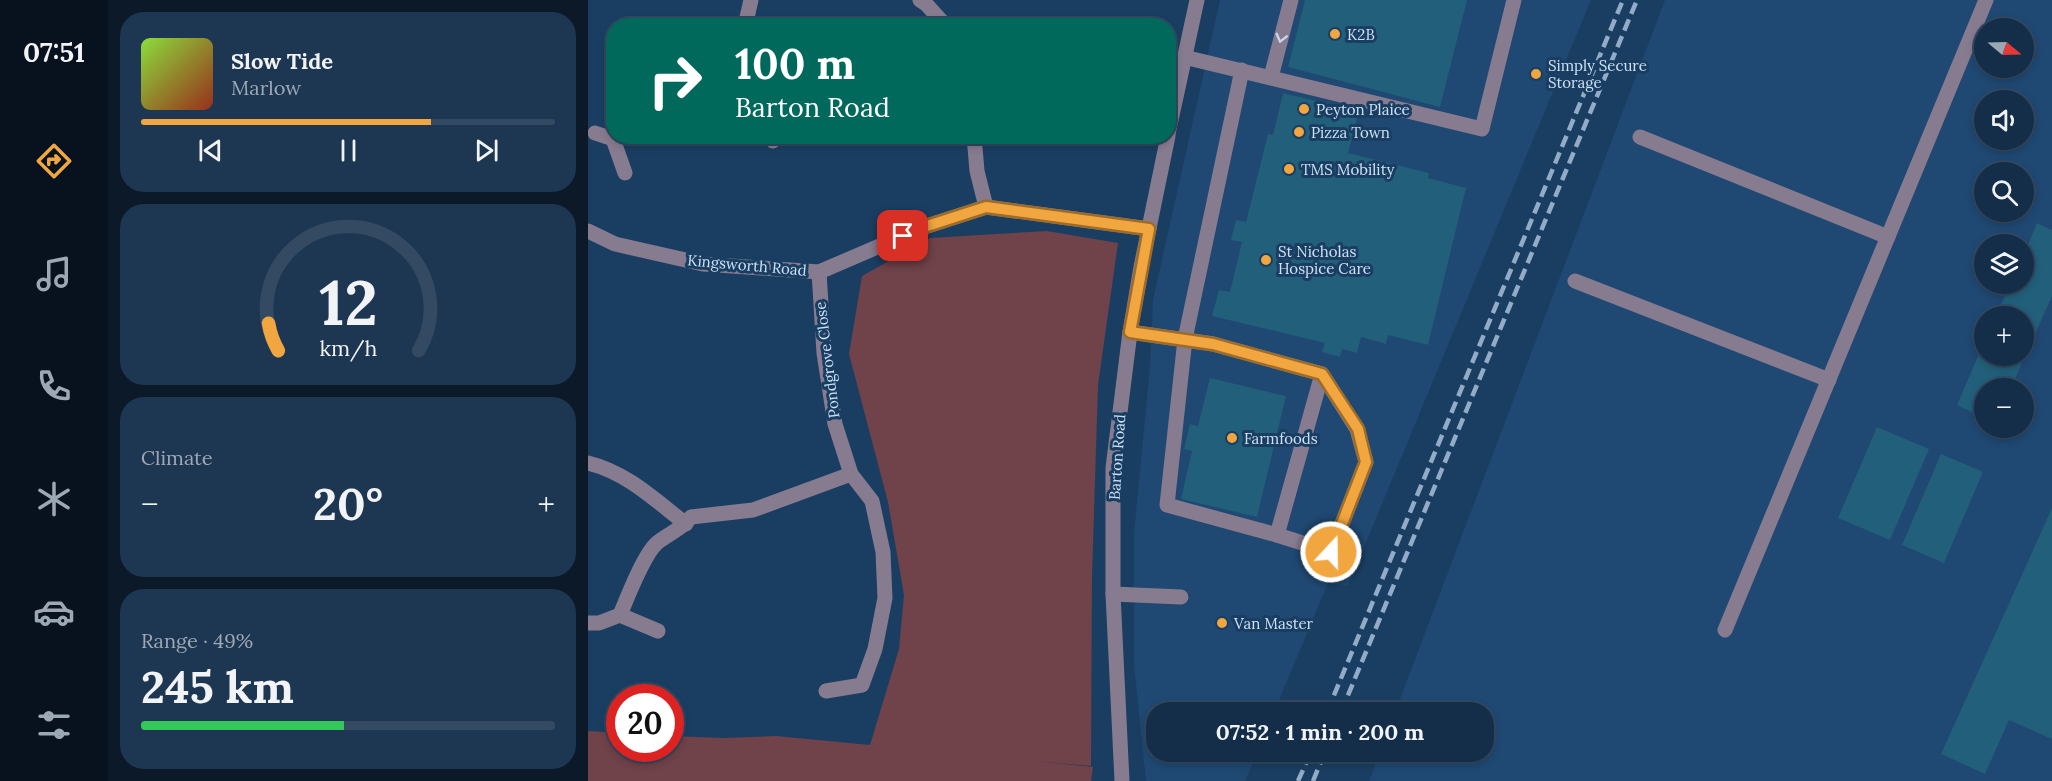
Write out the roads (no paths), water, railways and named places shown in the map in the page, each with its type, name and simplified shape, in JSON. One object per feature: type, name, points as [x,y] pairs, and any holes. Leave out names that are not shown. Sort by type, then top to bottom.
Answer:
[{"type":"street","points":[[747,18],[751,0]]},
{"type":"street","name":"Barton Road","points":[[1176,96],[1197,0]]},
{"type":"street","points":[[1271,77],[1291,0]]},
{"type":"street","points":[[1184,57],[1482,129],[1514,0]]},
{"type":"street","points":[[1725,630],[1986,0]]},
{"type":"street","points":[[926,1],[940,18]]},
{"type":"street","points":[[1130,332],[1185,339],[1213,344],[1322,374],[1358,429],[1366,462],[1331,552],[1167,505],[1185,339],[1242,70]]},
{"type":"street","points":[[595,134],[606,136]]},
{"type":"street","points":[[1640,137],[1888,237]]},
{"type":"street","points":[[618,144],[625,173]]},
{"type":"street","points":[[975,144],[977,171],[986,207]]},
{"type":"street","name":"Barton Road","points":[[1122,781],[1113,594],[1113,468],[1130,332],[1166,144]]},
{"type":"street","name":"Kingsworth Road","points":[[588,231],[615,244],[703,264],[819,272],[924,227],[986,207],[1149,229]]},
{"type":"street","name":"Pondgrove Close","points":[[819,272],[824,353],[835,424],[850,474],[872,501],[883,552],[885,598],[875,649],[862,685],[826,691]]},
{"type":"street","points":[[1575,281],[1829,380]]},
{"type":"street","points":[[1277,535],[1322,374]]},
{"type":"street","points":[[588,463],[599,465],[634,483],[686,524]]},
{"type":"street","points":[[620,615],[632,585],[655,545],[686,524],[691,517],[753,510],[850,474]]},
{"type":"street","points":[[1113,594],[1181,597]]},
{"type":"street","points":[[588,623],[599,623],[620,615],[658,631]]},
{"type":"railway","points":[[1331,702],[1623,0]]},
{"type":"railway","points":[[1345,702],[1637,0]]},
{"type":"railway","points":[[1298,781],[1307,762]]},
{"type":"railway","points":[[1313,781],[1321,762]]},
{"type":"place","name":"K2B","points":[[1335,34]]},
{"type":"place","name":"Simply Secure Storage","points":[[1536,74]]},
{"type":"place","name":"Peyton Plaice","points":[[1304,109]]},
{"type":"place","name":"Pizza Town","points":[[1299,132]]},
{"type":"place","name":"TMS Mobility","points":[[1289,169]]},
{"type":"place","name":"St Nicholas Hospice Care","points":[[1266,260]]},
{"type":"place","name":"Farmfoods","points":[[1232,438]]},
{"type":"place","name":"Van Master","points":[[1222,623]]}]
